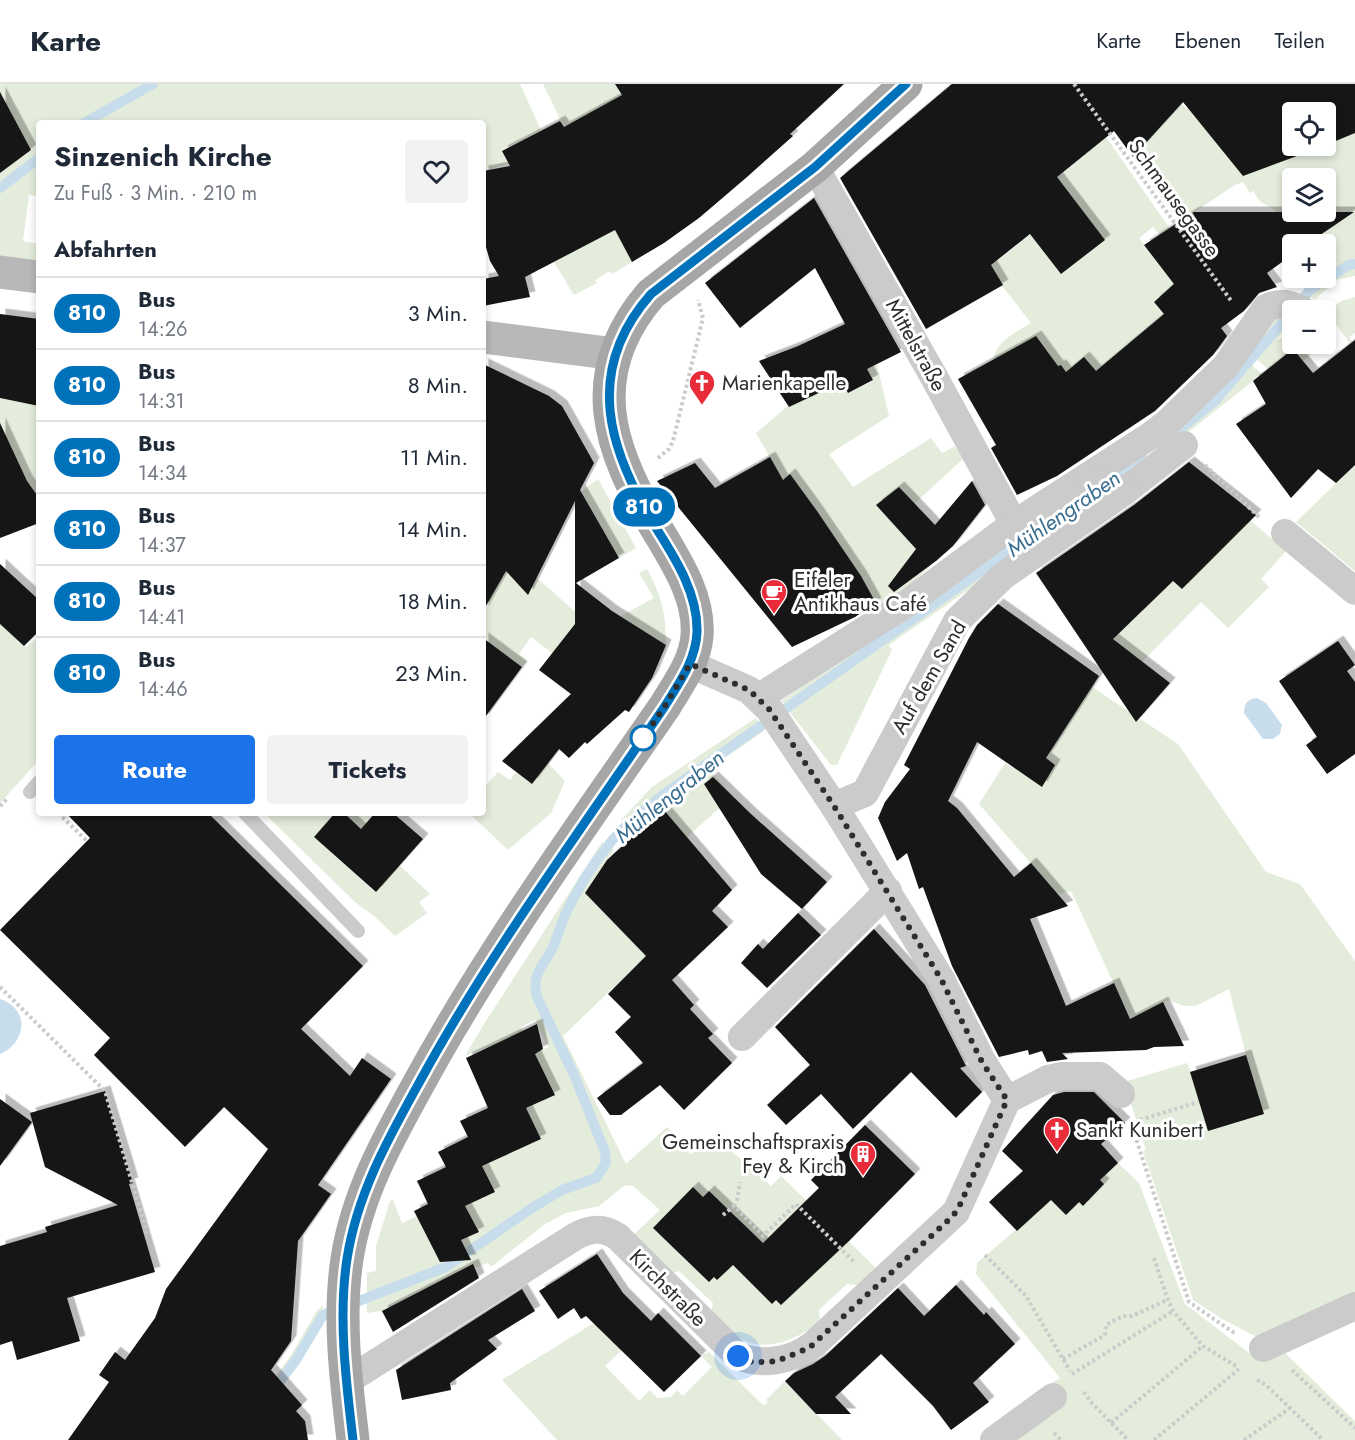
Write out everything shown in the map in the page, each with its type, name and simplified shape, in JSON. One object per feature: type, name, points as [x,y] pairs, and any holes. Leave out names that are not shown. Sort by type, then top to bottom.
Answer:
[{"type":"main road","points":[[353,1440],[347,1382],[344,1307],[347,1258],[357,1215],[369,1179],[436,1050],[484,972],[665,706],[690,664],[696,645],[697,624],[680,567],[630,481],[613,432],[609,412],[609,386],[615,354],[631,320],[651,294],[815,167],[906,84]]},
{"type":"street","name":"Mittelstraße","points":[[815,167],[1014,524]]},
{"type":"street","points":[[0,272],[36,277]]},
{"type":"street","name":"Auf dem Sand","points":[[834,806],[865,793],[957,621],[1003,576],[1105,485],[1123,456],[1166,424],[1226,366],[1266,308],[1275,304],[1282,305]]},
{"type":"street","points":[[486,337],[615,354]]},
{"type":"street","name":"Auf dem Sand","points":[[768,710],[1014,524],[1105,485],[1184,445]]},
{"type":"street","points":[[1285,533],[1355,591]]},
{"type":"street","points":[[690,664],[749,690],[768,710],[834,806],[888,891],[941,979],[982,1062],[1007,1100],[1048,1079],[1062,1076],[1100,1076],[1121,1094]]},
{"type":"street","points":[[742,1037],[888,891]]},
{"type":"street","name":"Kirchstraße","points":[[347,1382],[576,1236],[591,1230],[603,1230],[618,1237],[732,1352],[752,1362],[777,1361],[809,1348],[956,1212],[1007,1100]]},
{"type":"street","points":[[1263,1348],[1355,1306]]},
{"type":"street","points":[[994,1440],[1053,1397]]},
{"type":"lane","points":[[248,816],[358,931]]},
{"type":"path","name":"Schmausegasse","points":[[1074,84],[1251,329]]},
{"type":"path","points":[[653,460],[664,454],[673,441],[703,318],[695,294]]},
{"type":"path","points":[[1184,445],[1275,532],[1285,533]]},
{"type":"path","points":[[61,816],[87,841]]},
{"type":"path","points":[[0,987],[105,1091],[147,1233]]},
{"type":"path","points":[[1121,1094],[1189,1302],[1236,1334],[1272,1352],[1355,1428]]},
{"type":"path","points":[[1131,1123],[1198,1102]]},
{"type":"path","points":[[723,1215],[737,1201],[740,1182]]},
{"type":"path","points":[[734,1206],[763,1236],[796,1204],[877,1285]]},
{"type":"path","points":[[985,1255],[1026,1296],[1072,1375],[1091,1402],[1128,1440]]},
{"type":"path","points":[[1154,1258],[1173,1311],[1203,1346],[1266,1385],[1323,1440]]},
{"type":"path","points":[[1063,1359],[1105,1335],[1106,1325],[1123,1316],[1132,1316],[1168,1300]]},
{"type":"path","points":[[1053,1397],[1072,1375],[1173,1311]]},
{"type":"path","points":[[1112,1423],[1203,1346]]},
{"type":"path","points":[[1154,1440],[1239,1368]]},
{"type":"path","points":[[1244,1440],[1290,1408]]},
{"type":"green space","points":[[0,84],[520,84],[541,130],[502,150],[509,164],[486,170],[486,120],[36,120],[36,196],[29,195],[23,241],[36,243],[36,262],[0,256],[0,173],[31,150],[16,123],[0,132]]},
{"type":"green space","points":[[543,84],[615,84],[629,107],[564,127]]},
{"type":"green space","points":[[1216,84],[1282,147],[1282,156],[1336,156],[1336,140],[1355,133],[1355,276],[1336,281],[1336,234],[1282,234],[1282,259],[1265,232],[1277,217],[1276,213],[1259,200],[1253,191],[1250,193],[1243,182],[1179,222],[1145,175],[1153,169],[1133,143],[1126,148],[1120,139],[1128,131],[1160,127],[1181,104],[1188,109]]},
{"type":"green space","points":[[1106,137],[1203,276],[1172,286],[1154,302],[1164,314],[1078,388],[1061,365],[1028,383],[993,360],[998,347],[1003,342],[1031,323],[988,268],[1031,234],[1057,177]],"holes":[[[1153,227],[1174,253],[1159,265],[1139,238]]]},
{"type":"green space","points":[[599,198],[632,262],[612,274],[610,271],[595,280],[597,283],[574,295],[554,262]]},
{"type":"green space","points":[[1303,288],[1328,288],[1314,300]]},
{"type":"green space","points":[[1355,297],[1355,333],[1349,337],[1352,342],[1350,343],[1336,324],[1336,305]]},
{"type":"green space","points":[[1270,316],[1282,319],[1282,333],[1277,340],[1282,337],[1282,354],[1287,354],[1268,369],[1248,351]]},
{"type":"green space","points":[[1296,354],[1312,354],[1303,361]]},
{"type":"green space","points":[[12,357],[5,399],[36,405],[36,494],[27,481],[0,423],[0,359]]},
{"type":"green space","points":[[1243,357],[1262,374],[1182,437],[1172,425]]},
{"type":"green space","points":[[877,364],[889,416],[829,454],[853,487],[931,438],[942,453],[955,446],[963,459],[914,504],[899,487],[876,505],[931,566],[881,611],[838,541],[790,475],[783,480],[756,433],[788,406],[842,381],[848,393],[873,381],[867,369]]},
{"type":"green space","points":[[1355,465],[1355,571],[1296,522]]},
{"type":"green space","points":[[598,479],[636,548],[619,558],[581,492]]},
{"type":"green space","points":[[1088,489],[1107,494],[1034,544],[1025,532]]},
{"type":"green space","points":[[1250,520],[1286,551],[1261,579],[1269,587],[1228,628],[1201,602],[1142,662],[1101,629],[1131,622],[1148,605],[1136,594],[1161,571],[1182,589]]},
{"type":"green space","points":[[1018,537],[1027,549],[889,645],[892,650],[837,765],[831,765],[781,701]]},
{"type":"green space","points":[[486,544],[520,563],[597,631],[552,653],[531,637],[519,654],[527,660],[522,667],[494,646],[486,652]]},
{"type":"green space","points":[[647,569],[662,606],[666,645],[621,616],[654,598],[639,573]]},
{"type":"green space","points":[[0,624],[26,647],[36,639],[36,763],[0,803]]},
{"type":"green space","points":[[1092,687],[1178,744],[1266,872],[1300,884],[1355,961],[1355,1297],[1278,1331],[1255,1336],[1222,1319],[1193,1300],[1143,1151],[1146,1150],[1124,1082],[1187,1063],[1191,1072],[1246,1055],[1229,989],[1196,1006],[1184,1006],[1169,1000],[1130,1019],[1071,891],[1058,894],[979,804],[1005,763],[1042,786],[1055,765],[1046,758]]},
{"type":"green space","points":[[756,718],[764,731],[708,769],[733,796],[687,837],[634,835],[621,820],[652,787]]},
{"type":"green space","points":[[548,763],[565,781],[551,813],[508,850],[472,816],[486,816],[486,786],[498,772],[510,780],[516,772],[532,784]]},
{"type":"green space","points":[[267,816],[332,816],[314,837],[375,892],[399,865],[430,894],[419,902],[427,913],[395,936],[356,903]]},
{"type":"green space","points":[[347,816],[372,816],[361,829]]},
{"type":"green space","points":[[602,842],[614,850],[586,893],[646,956],[563,1036],[626,1164],[667,1127],[690,1154],[719,1140],[771,1186],[781,1176],[877,1269],[859,1285],[847,1284],[819,1310],[820,1322],[802,1334],[782,1342],[750,1343],[740,1338],[711,1312],[713,1303],[679,1271],[670,1273],[632,1236],[660,1210],[633,1186],[625,1185],[599,1206],[566,1213],[545,1224],[491,1267],[488,1263],[449,1277],[382,1311],[367,1313],[367,1273],[376,1271],[376,1246],[390,1201],[393,1200],[402,1223],[417,1216],[436,1253],[478,1232],[465,1206],[495,1192],[474,1148],[526,1108],[555,1094],[535,1054],[548,1047],[535,1020],[521,1027],[527,1040],[493,1056],[488,1047],[465,1056]]},
{"type":"green space","points":[[1118,1163],[1139,1183],[1185,1304],[1261,1362],[1282,1350],[1355,1421],[1355,1440],[1011,1440],[1044,1388],[1060,1378],[976,1274],[977,1263],[1051,1200],[1066,1215],[1079,1202],[1104,1184],[1100,1180]]},
{"type":"green space","points":[[323,1305],[323,1326],[316,1331],[301,1357],[267,1405],[225,1440],[290,1357],[316,1312]]},
{"type":"green space","points":[[594,1323],[622,1350],[605,1366],[639,1401],[650,1390],[657,1398],[671,1397],[677,1390],[683,1396],[712,1367],[701,1356],[709,1352],[764,1406],[768,1402],[766,1400],[785,1381],[842,1440],[557,1440],[502,1380]]},
{"type":"water","points":[[1257,698],[1266,703],[1282,725],[1280,734],[1273,739],[1263,739],[1244,713],[1247,702]]},
{"type":"water","points":[[0,999],[16,1010],[21,1026],[16,1042],[0,1054]]},
{"type":"building","points":[[615,84],[844,84],[790,134],[793,136],[747,177],[699,218],[664,243],[632,262],[615,230],[525,277],[530,297],[486,305],[486,278],[499,276],[490,261],[486,247],[486,170],[510,166],[502,151],[560,121],[564,127],[622,95]]},
{"type":"building","points":[[952,84],[1355,84],[1355,133],[1336,141],[1336,102],[1282,102],[1282,156],[1297,156],[1243,176],[1183,102],[1133,157],[1114,131],[1057,177],[1105,240],[1061,274],[1030,234],[991,265],[1003,285],[926,329],[840,178]]},
{"type":"building","points":[[0,92],[31,150],[0,173]]},
{"type":"building","points":[[814,198],[901,352],[867,369],[873,380],[848,393],[842,382],[789,407],[759,361],[845,324],[815,268],[740,328],[705,283]]},
{"type":"building","points":[[1194,212],[1282,212],[1282,222],[1336,222],[1336,212],[1354,212],[1322,234],[1282,234],[1282,262],[1267,273],[1277,287],[1259,293],[1244,311],[1221,328],[1227,336],[1213,355],[1155,411],[1057,476],[1017,495],[991,448],[996,445],[958,379],[1036,336],[1058,366],[1061,365],[1066,372],[1084,357],[1096,371],[1164,314],[1154,302],[1174,284],[1144,245]]},
{"type":"building","points":[[0,314],[36,319],[36,405],[0,398]]},
{"type":"building","points":[[1355,340],[1355,465],[1336,483],[1318,469],[1291,498],[1236,424],[1266,404],[1253,381],[1287,354],[1297,354],[1313,373]]},
{"type":"building","points":[[486,365],[549,396],[562,406],[594,463],[580,490],[619,558],[576,583],[612,611],[666,645],[652,678],[629,712],[625,710],[569,758],[559,749],[532,784],[502,761],[571,694],[539,670],[575,624],[575,501],[528,595],[506,571],[486,606]]},
{"type":"building","points":[[0,423],[27,481],[36,494],[36,524],[0,538]]},
{"type":"building","points":[[770,457],[783,480],[790,474],[817,511],[861,576],[876,603],[855,617],[792,647],[657,481],[695,463],[715,488]]},
{"type":"building","points":[[1189,462],[1256,515],[1182,589],[1173,581],[1113,639],[1170,683],[1136,722],[1036,573],[1134,505]]},
{"type":"building","points":[[972,481],[985,505],[953,546],[894,592],[888,586],[916,549],[876,505],[899,487],[935,525]]},
{"type":"building","points":[[0,564],[36,597],[36,634],[24,646],[0,624]]},
{"type":"building","points":[[998,604],[1099,676],[1046,758],[1055,765],[1042,787],[977,742],[948,801],[957,808],[1014,877],[1031,863],[1068,906],[1030,919],[1066,1006],[1114,983],[1130,1019],[1163,1002],[1184,1046],[1154,1047],[1146,1050],[1062,1053],[1068,1059],[1047,1062],[1042,1051],[1029,1055],[1028,1050],[999,1057],[952,966],[923,887],[919,889],[907,853],[897,861],[878,818],[885,802],[910,769],[904,765],[969,638],[977,625]]},
{"type":"building","points":[[486,640],[522,667],[486,716]]},
{"type":"building","points":[[1338,641],[1355,665],[1347,671],[1355,682],[1355,754],[1327,774],[1306,745],[1317,737],[1279,681]]},
{"type":"building","points":[[713,777],[827,882],[802,909],[761,874],[704,784]]},
{"type":"building","points":[[663,809],[732,890],[712,911],[728,927],[672,980],[694,1005],[690,1009],[713,1034],[708,1038],[732,1063],[684,1110],[660,1085],[621,1115],[610,1115],[597,1098],[643,1063],[615,1032],[631,1017],[608,994],[646,956],[585,893],[607,860]]},
{"type":"building","points":[[69,816],[211,816],[363,966],[301,1029],[350,1076],[362,1058],[391,1079],[318,1185],[331,1194],[298,1241],[291,1341],[271,1370],[302,1405],[296,1411],[305,1421],[308,1440],[68,1440],[109,1382],[99,1375],[115,1352],[125,1360],[155,1318],[166,1289],[268,1149],[224,1107],[185,1147],[94,1055],[110,1038],[0,930],[90,838]]},
{"type":"building","points":[[332,816],[347,816],[361,829],[372,816],[396,816],[423,839],[376,892],[314,837]]},
{"type":"building","points":[[798,913],[821,935],[767,988],[741,963],[758,944],[763,949]]},
{"type":"building","points":[[874,929],[925,985],[966,1066],[960,1068],[982,1092],[956,1118],[911,1072],[853,1129],[821,1094],[786,1125],[767,1105],[810,1065],[775,1027]]},
{"type":"building","points":[[537,1024],[543,1049],[535,1054],[555,1095],[526,1108],[541,1139],[482,1166],[495,1192],[465,1206],[479,1232],[461,1240],[471,1260],[440,1262],[414,1211],[428,1204],[417,1181],[446,1167],[438,1152],[468,1137],[460,1121],[488,1108],[466,1058]]},
{"type":"building","points":[[1246,1055],[1264,1114],[1208,1131],[1190,1072]]},
{"type":"building","points":[[105,1091],[133,1183],[129,1184],[155,1272],[67,1298],[80,1341],[17,1360],[12,1341],[0,1345],[0,1246],[47,1232],[45,1227],[118,1205],[45,1167],[30,1113]]},
{"type":"building","name":"Sankt Kunibert","points":[[1064,1092],[1094,1092],[1125,1123],[1101,1144],[1118,1163],[1100,1180],[1104,1184],[1083,1206],[1079,1202],[1066,1215],[1051,1200],[1017,1231],[989,1202],[1023,1171],[1002,1151],[1053,1095]]},
{"type":"building","points":[[0,1099],[32,1122],[0,1166]]},
{"type":"building","points":[[865,1125],[915,1174],[781,1305],[776,1300],[772,1304],[733,1265],[717,1280],[714,1277],[709,1282],[653,1228],[693,1187],[703,1197],[709,1191],[763,1243],[819,1188],[811,1180]]},
{"type":"building","points":[[597,1254],[623,1293],[651,1321],[658,1313],[701,1356],[664,1392],[586,1316],[581,1319],[574,1308],[558,1319],[539,1291]]},
{"type":"building","points":[[473,1264],[479,1278],[393,1332],[382,1311]]},
{"type":"building","points":[[956,1285],[984,1315],[986,1312],[1015,1344],[973,1383],[989,1402],[951,1430],[933,1406],[881,1354],[835,1397],[851,1414],[816,1414],[785,1381],[794,1373],[825,1356],[898,1288],[924,1316]]},
{"type":"building","points":[[522,1289],[535,1311],[488,1340],[497,1349],[450,1383],[451,1390],[402,1400],[396,1370]]},
{"type":"waterway","points":[[89,120],[153,84]]},
{"type":"waterway","points":[[0,188],[36,160]]},
{"type":"waterway","name":"Mühlengraben","points":[[1174,434],[1215,401],[1311,289],[1349,265],[1355,264]]},
{"type":"waterway","name":"Mühlengraben","points":[[272,1392],[296,1360],[323,1315],[446,1267],[562,1190],[596,1178],[606,1163],[605,1152],[575,1077],[537,997],[536,982],[539,971],[553,947],[575,896],[613,839],[664,794],[1142,458]]},
{"type":"bus line","name":"810","points":[[353,1440],[347,1382],[345,1272],[357,1215],[378,1158],[436,1050],[462,1007],[665,706],[690,664],[696,645],[696,614],[685,579],[630,481],[619,454],[609,412],[609,386],[615,354],[631,320],[651,294],[815,167],[906,84]]},
{"type":"place","name":"Marienkapelle","points":[[702,406]]},
{"type":"place","name":"Eifeler Antikhaus Café","points":[[774,615]]},
{"type":"place","name":"Sankt Kunibert","points":[[1057,1153]]},
{"type":"place","name":"Gemeinschaftspraxis Fey & Kirch","points":[[863,1177]]},
{"type":"route","points":[[643,738],[639,744],[690,664],[749,690],[758,698],[769,709],[888,891],[941,979],[982,1062],[1007,1100],[953,1216],[809,1348],[769,1362],[752,1362],[738,1356]]}]
